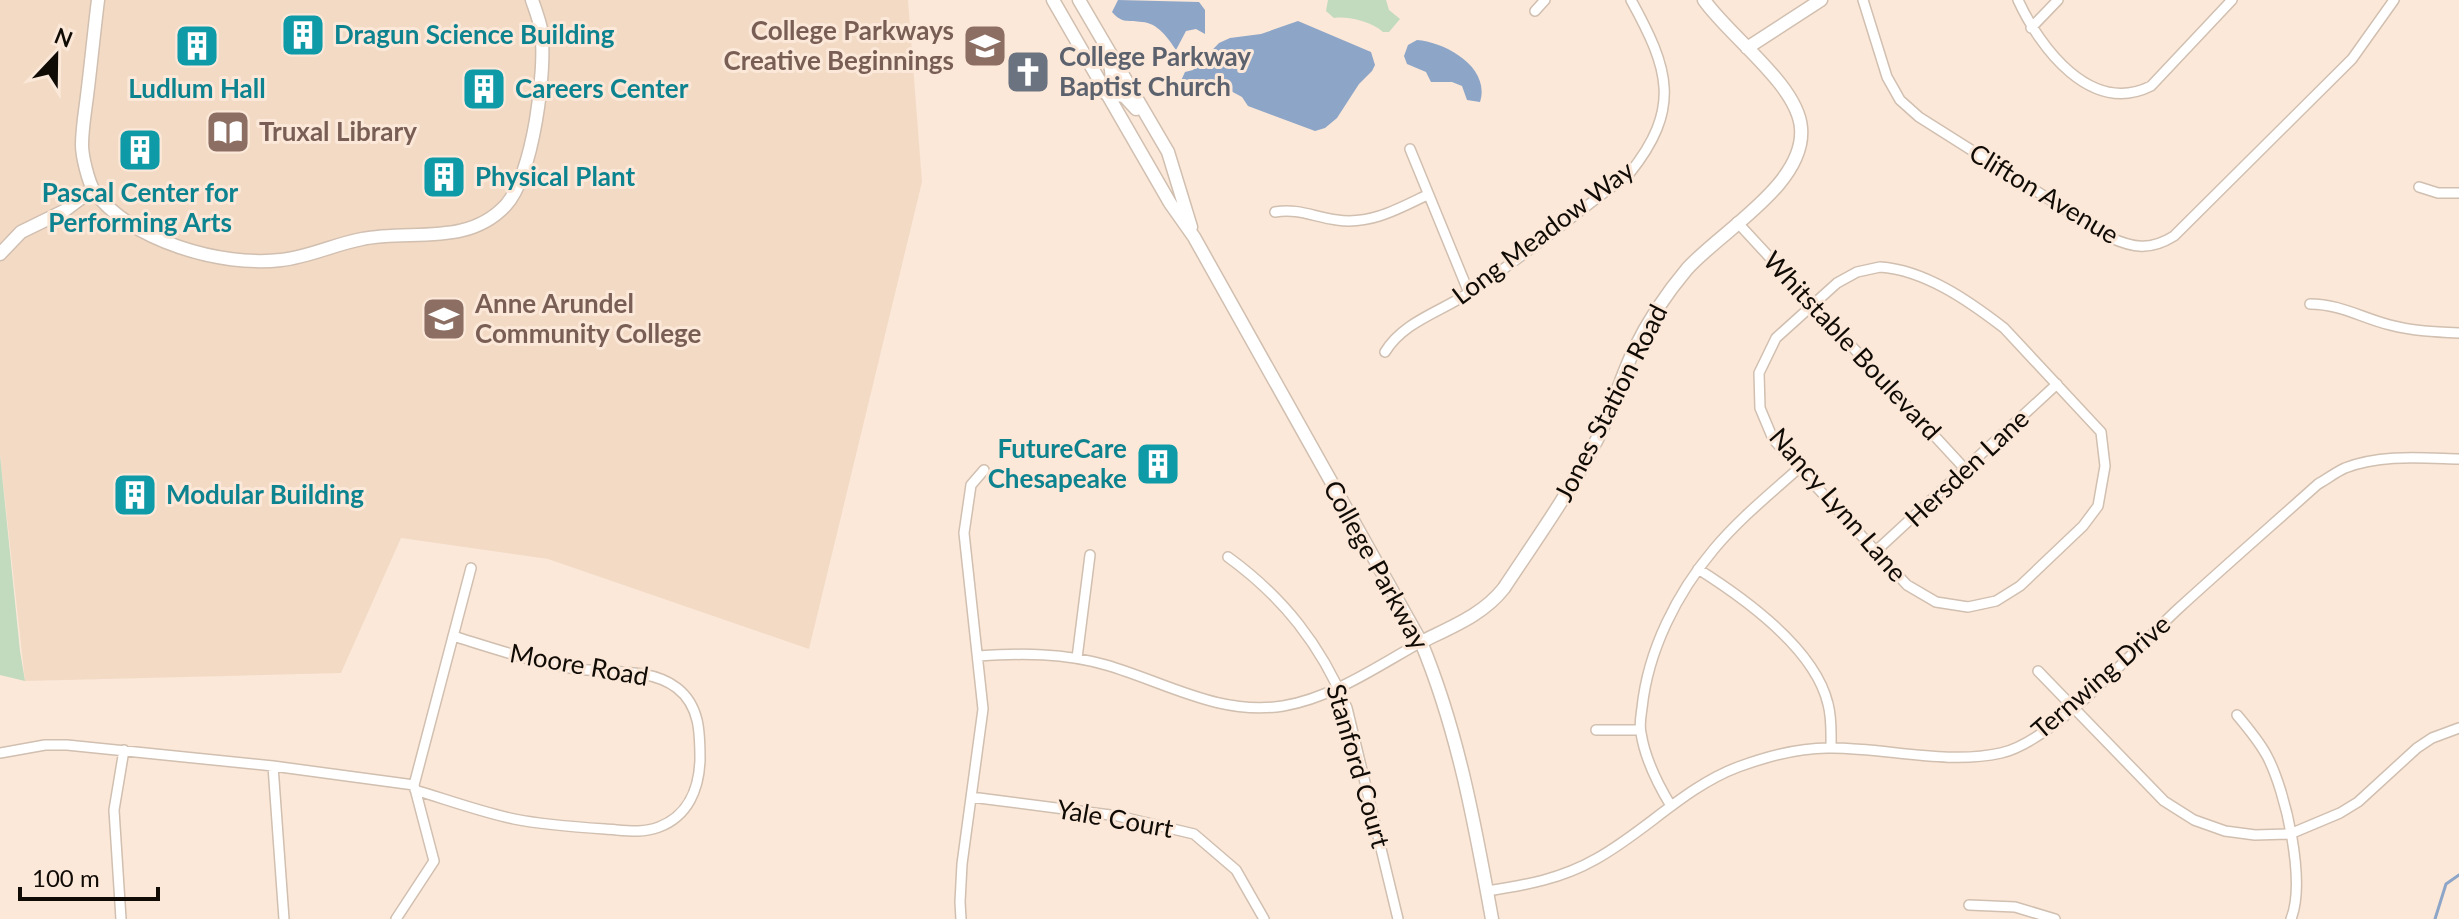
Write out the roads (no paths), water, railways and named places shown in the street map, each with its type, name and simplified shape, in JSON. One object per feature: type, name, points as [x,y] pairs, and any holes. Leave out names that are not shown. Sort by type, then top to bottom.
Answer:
[{"type":"street","points":[[98,0],[81,147],[93,189],[124,221],[162,241],[224,258],[257,262],[297,258],[364,238],[441,235],[468,229],[506,205],[520,182],[530,155],[541,71],[541,29],[532,0]]},
{"type":"street","name":"College Parkway","points":[[1053,0],[1170,203],[1194,237],[1421,642],[1445,703],[1465,782],[1492,919]]},
{"type":"street","name":"College Parkway","points":[[1079,0],[1168,152],[1194,237]]},
{"type":"street","points":[[1535,11],[1545,0]]},
{"type":"street","name":"Long Meadow Way","points":[[1385,352],[1394,338],[1406,328],[1469,293],[1629,174],[1651,145],[1663,111],[1661,63],[1631,0]]},
{"type":"street","name":"Jones Station Road","points":[[1421,642],[1477,614],[1494,601],[1595,444],[1633,351],[1655,313],[1688,269],[1770,193],[1793,166],[1802,138],[1793,102],[1704,0]]},
{"type":"street","points":[[1747,48],[1821,0]]},
{"type":"street","name":"Clifton Avenue","points":[[1863,0],[1887,77],[1900,100],[1919,117],[2109,237],[2144,248],[2159,246],[2185,225],[2352,59],[2394,0]]},
{"type":"street","points":[[2018,0],[2031,28],[2049,53],[2065,68],[2083,80],[2121,94],[2138,92],[2151,86],[2232,0]]},
{"type":"street","points":[[2031,28],[2058,0]]},
{"type":"street","points":[[1095,27],[1112,71],[1112,82],[1105,93],[1124,96],[1168,152]]},
{"type":"street","points":[[1410,149],[1469,293]]},
{"type":"street","points":[[2419,187],[2438,193],[2459,193]]},
{"type":"street","points":[[0,254],[21,232],[64,211],[93,189]]},
{"type":"street","points":[[1275,212],[1292,209],[1338,220],[1368,219],[1427,195]]},
{"type":"street","name":"Whitstable Boulevard","points":[[1737,222],[1966,470]]},
{"type":"street","name":"Nancy Lynn Lane","points":[[1880,267],[1912,272],[2004,328],[2101,432],[2105,466],[2098,506],[2083,526],[2020,586],[1996,601],[1968,607],[1936,602],[1907,585],[1773,439],[1760,408],[1759,373],[1776,338],[1813,305],[1837,283],[1857,272],[1880,267]]},
{"type":"street","points":[[2310,304],[2328,304],[2388,325],[2426,332],[2459,333]]},
{"type":"street","name":"Hersden Lane","points":[[1876,551],[2057,384]]},
{"type":"street","name":"Ternwing Drive","points":[[1487,891],[1536,883],[1599,858],[1671,806],[1729,771],[1766,757],[1831,748],[1963,757],[2002,753],[2031,741],[2074,708],[2178,609],[2318,484],[2344,468],[2364,463],[2401,458],[2459,459]]},
{"type":"street","points":[[1671,806],[1658,786],[1640,730],[1644,688],[1652,660],[1677,604],[1698,569],[1744,518],[1799,468]]},
{"type":"street","points":[[961,919],[961,877],[983,709],[964,533],[971,485],[984,470]]},
{"type":"street","points":[[1077,658],[1090,555]]},
{"type":"street","name":"Stanford Court","points":[[1228,557],[1254,575],[1296,618],[1326,661],[1339,687],[1347,708],[1398,919]]},
{"type":"street","points":[[396,919],[434,861],[414,788],[471,568]]},
{"type":"street","points":[[1698,569],[1738,594],[1769,620],[1815,673],[1828,702],[1831,748]]},
{"type":"street","name":"Moore Road","points":[[0,753],[45,745],[273,766],[414,788],[513,819],[548,825],[639,831],[662,826],[682,812],[691,801],[699,780],[700,733],[697,717],[676,687],[654,677],[574,669],[532,660],[453,636]]},
{"type":"street","points":[[979,656],[1031,653],[1077,658],[1129,672],[1201,700],[1240,707],[1282,706],[1339,687],[1421,642]]},
{"type":"street","points":[[2038,671],[2164,801],[2194,820],[2225,831],[2255,835],[2290,834],[2340,813],[2358,802],[2417,748],[2432,738],[2459,728]]},
{"type":"street","points":[[2237,715],[2267,756],[2278,780],[2297,880],[2297,904],[2291,919]]},
{"type":"street","points":[[1596,730],[1640,730]]},
{"type":"street","points":[[121,919],[114,810],[124,750]]},
{"type":"street","points":[[273,766],[284,919]]},
{"type":"street","name":"Yale Court","points":[[971,797],[1118,816],[1194,834],[1236,870],[1264,919]]},
{"type":"street","points":[[1969,905],[2015,907],[2055,919]]},
{"type":"water","points":[[1118,0],[1199,2],[1205,10],[1205,34],[1196,29],[1186,31],[1176,50],[1153,25],[1122,20],[1116,16],[1112,12]]},
{"type":"water","points":[[1298,21],[1371,52],[1375,65],[1337,118],[1325,128],[1315,131],[1248,106],[1242,97],[1214,82],[1195,93],[1186,93],[1179,85],[1185,72],[1193,70],[1219,43],[1230,38],[1261,34]]},
{"type":"water","points":[[1417,40],[1440,46],[1463,59],[1479,78],[1482,89],[1480,102],[1467,100],[1462,86],[1452,82],[1431,82],[1426,72],[1407,64],[1404,56],[1408,45]]},
{"type":"waterway","points":[[2435,919],[2446,884],[2459,875]]},
{"type":"place","name":"Dragun Science Building","points":[[303,35]]},
{"type":"place","name":"Ludlum Hall","points":[[197,46]]},
{"type":"place","name":"College Parkways Creative Beginnings","points":[[985,46]]},
{"type":"place","name":"College Parkway Baptist Church","points":[[1028,72]]},
{"type":"place","name":"Careers Center","points":[[484,89]]},
{"type":"place","name":"Truxal Library","points":[[228,132]]},
{"type":"place","name":"Pascal Center for Performing Arts","points":[[140,150]]},
{"type":"place","name":"Physical Plant","points":[[444,177]]},
{"type":"place","name":"Anne Arundel Community College","points":[[444,319]]},
{"type":"place","name":"FutureCare Chesapeake","points":[[1158,464]]},
{"type":"place","name":"Modular Building","points":[[135,495]]}]
